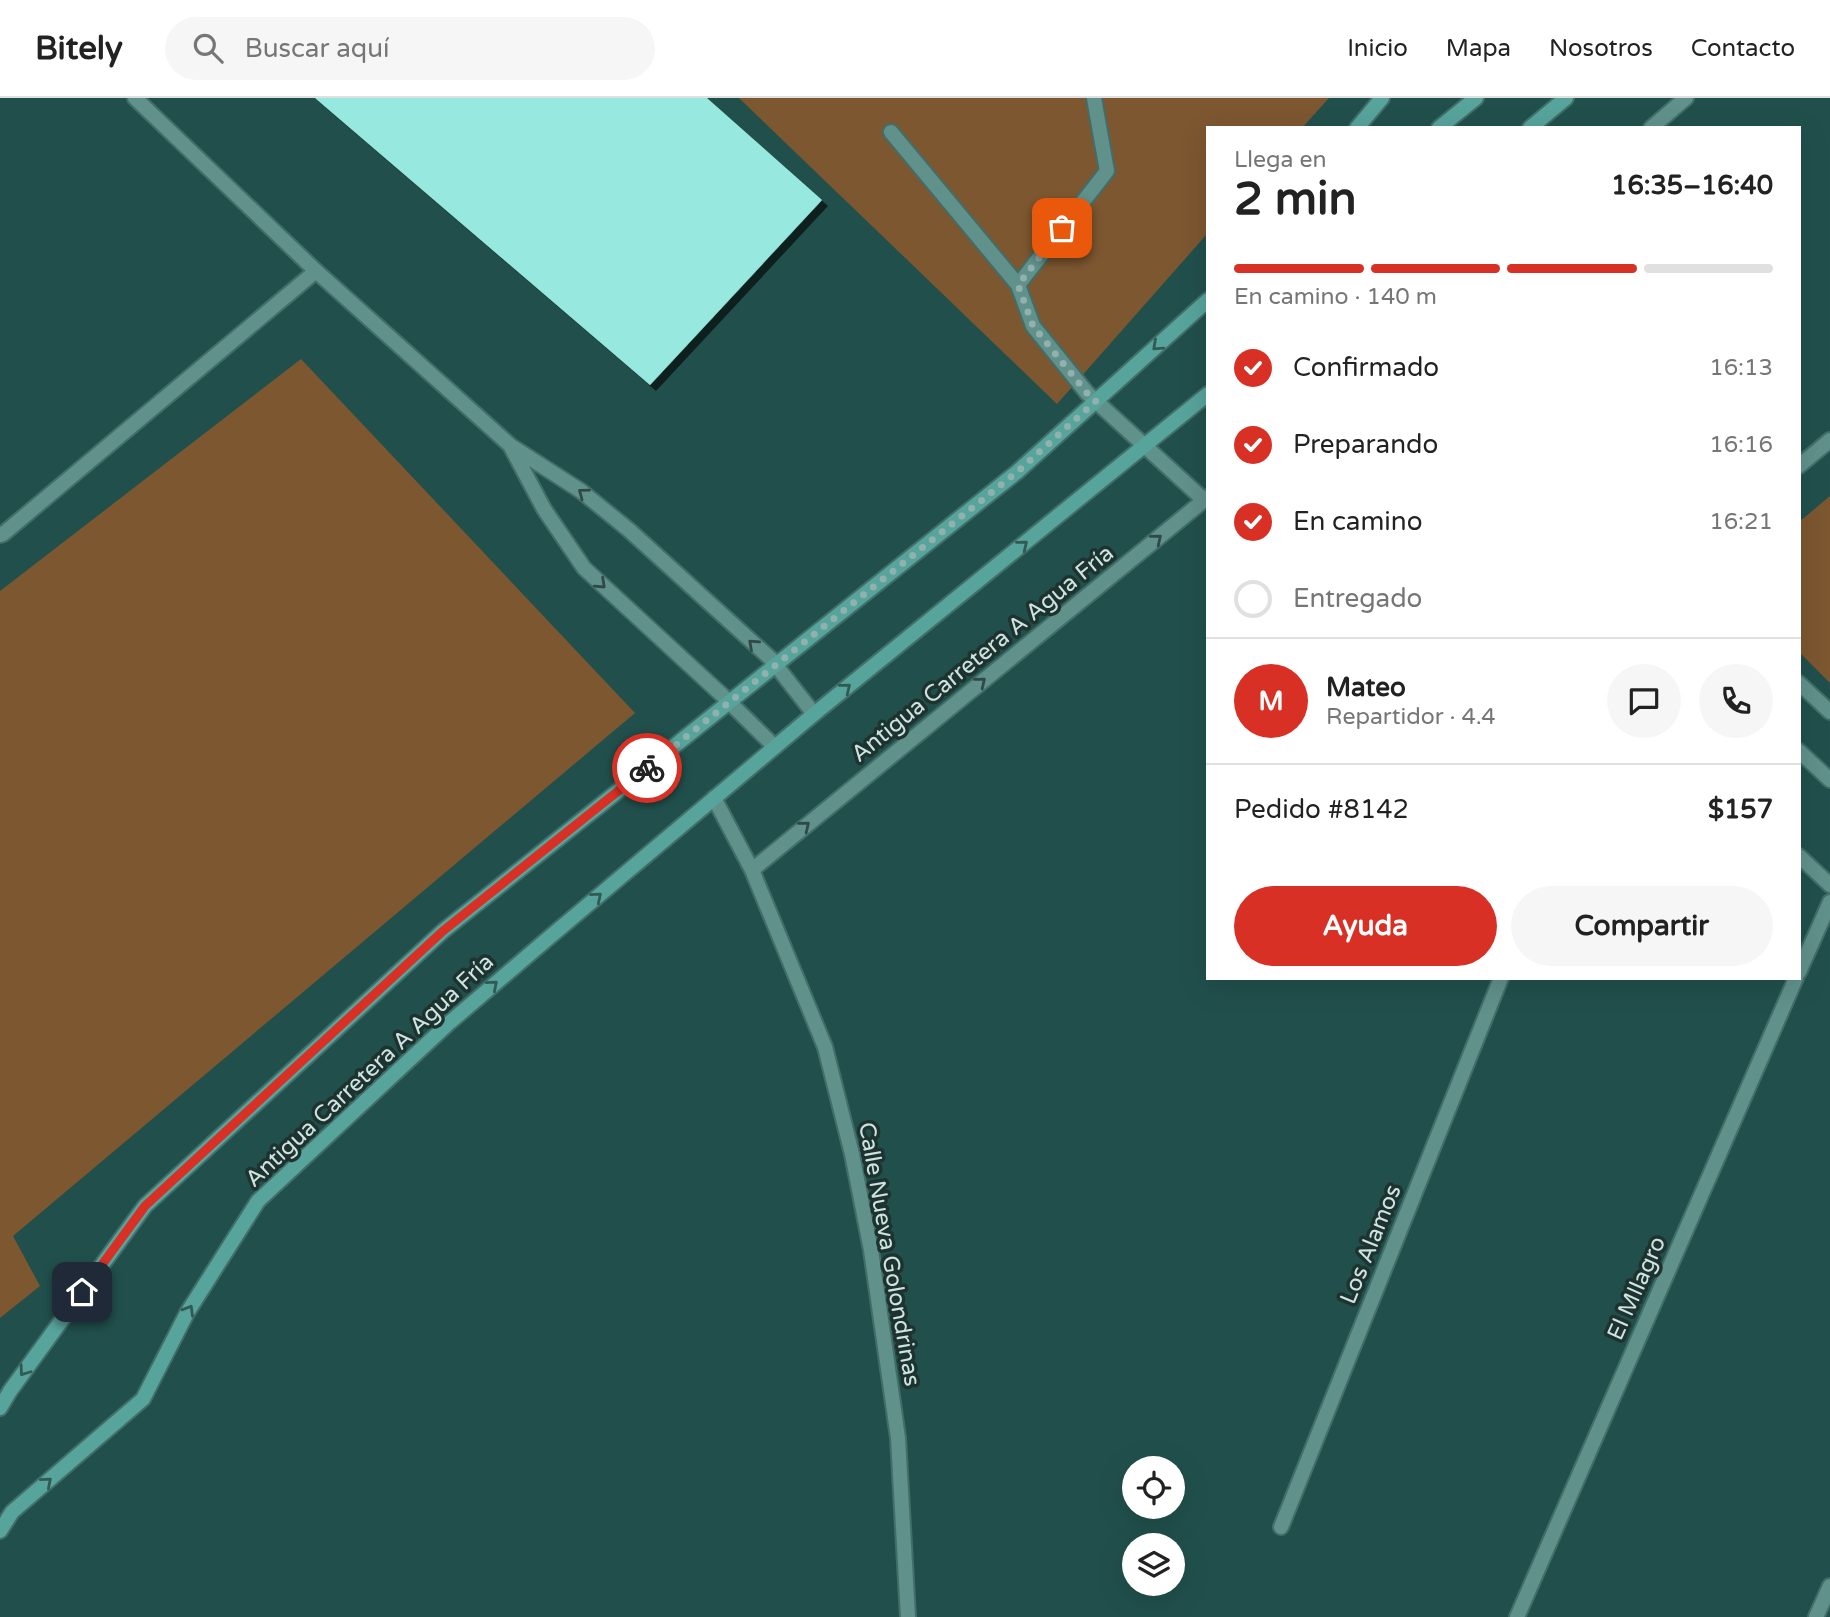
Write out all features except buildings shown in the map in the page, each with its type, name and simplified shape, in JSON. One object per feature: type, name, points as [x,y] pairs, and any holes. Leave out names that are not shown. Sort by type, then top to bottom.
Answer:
[{"type":"street","points":[[135,98],[316,271],[511,446],[582,491],[629,530],[771,659],[814,713]]},
{"type":"street","points":[[1018,285],[1107,171],[1094,98]]},
{"type":"street","points":[[1359,126],[1381,98]]},
{"type":"street","points":[[1441,126],[1476,98]]},
{"type":"street","points":[[1532,126],[1566,98]]},
{"type":"street","points":[[1653,126],[1686,98]]},
{"type":"street","points":[[891,132],[1018,285],[1033,326],[1087,393],[1206,499]]},
{"type":"street","points":[[0,535],[316,271]]},
{"type":"street","points":[[0,1408],[145,1206],[443,931],[1017,472],[1206,302]]},
{"type":"street","name":"Antigua Carretera A Agua Fría","points":[[0,1531],[12,1512],[143,1398],[187,1313],[258,1201],[449,1023],[545,941],[814,713],[1206,396]]},
{"type":"street","points":[[1801,464],[1830,440]]},
{"type":"street","points":[[511,446],[544,509],[584,568],[775,747]]},
{"type":"street","name":"Antigua Carretera A Agua Fría","points":[[752,870],[1206,499]]},
{"type":"street","points":[[1801,685],[1830,712]]},
{"type":"street","points":[[1801,753],[1830,780]]},
{"type":"street","name":"Calle Nueva Golondrinas","points":[[714,798],[752,870],[825,1048],[852,1154],[871,1250],[898,1438],[908,1617]]},
{"type":"street","points":[[1801,858],[1830,885]]},
{"type":"street","points":[[1801,967],[1830,902]]},
{"type":"street","name":"Los Alamos","points":[[1281,1527],[1500,980]]},
{"type":"street","name":"El MIlagro","points":[[1517,1617],[1796,980]]},
{"type":"street","points":[[1816,1617],[1830,1586]]},
{"type":"shaded area","points":[[739,98],[1329,98],[1304,126],[1206,126],[1206,235],[1057,404]]},
{"type":"shaded area","points":[[301,359],[635,713],[13,1236],[40,1286],[0,1318],[0,591]]},
{"type":"shaded area","points":[[1830,496],[1830,683],[1801,654],[1801,520]]},
{"type":"way so far","points":[[647,768],[1017,472],[1096,401],[1033,326],[1018,285],[1062,228]]},
{"type":"route","points":[[82,1292],[145,1206],[443,931],[647,768]]}]
